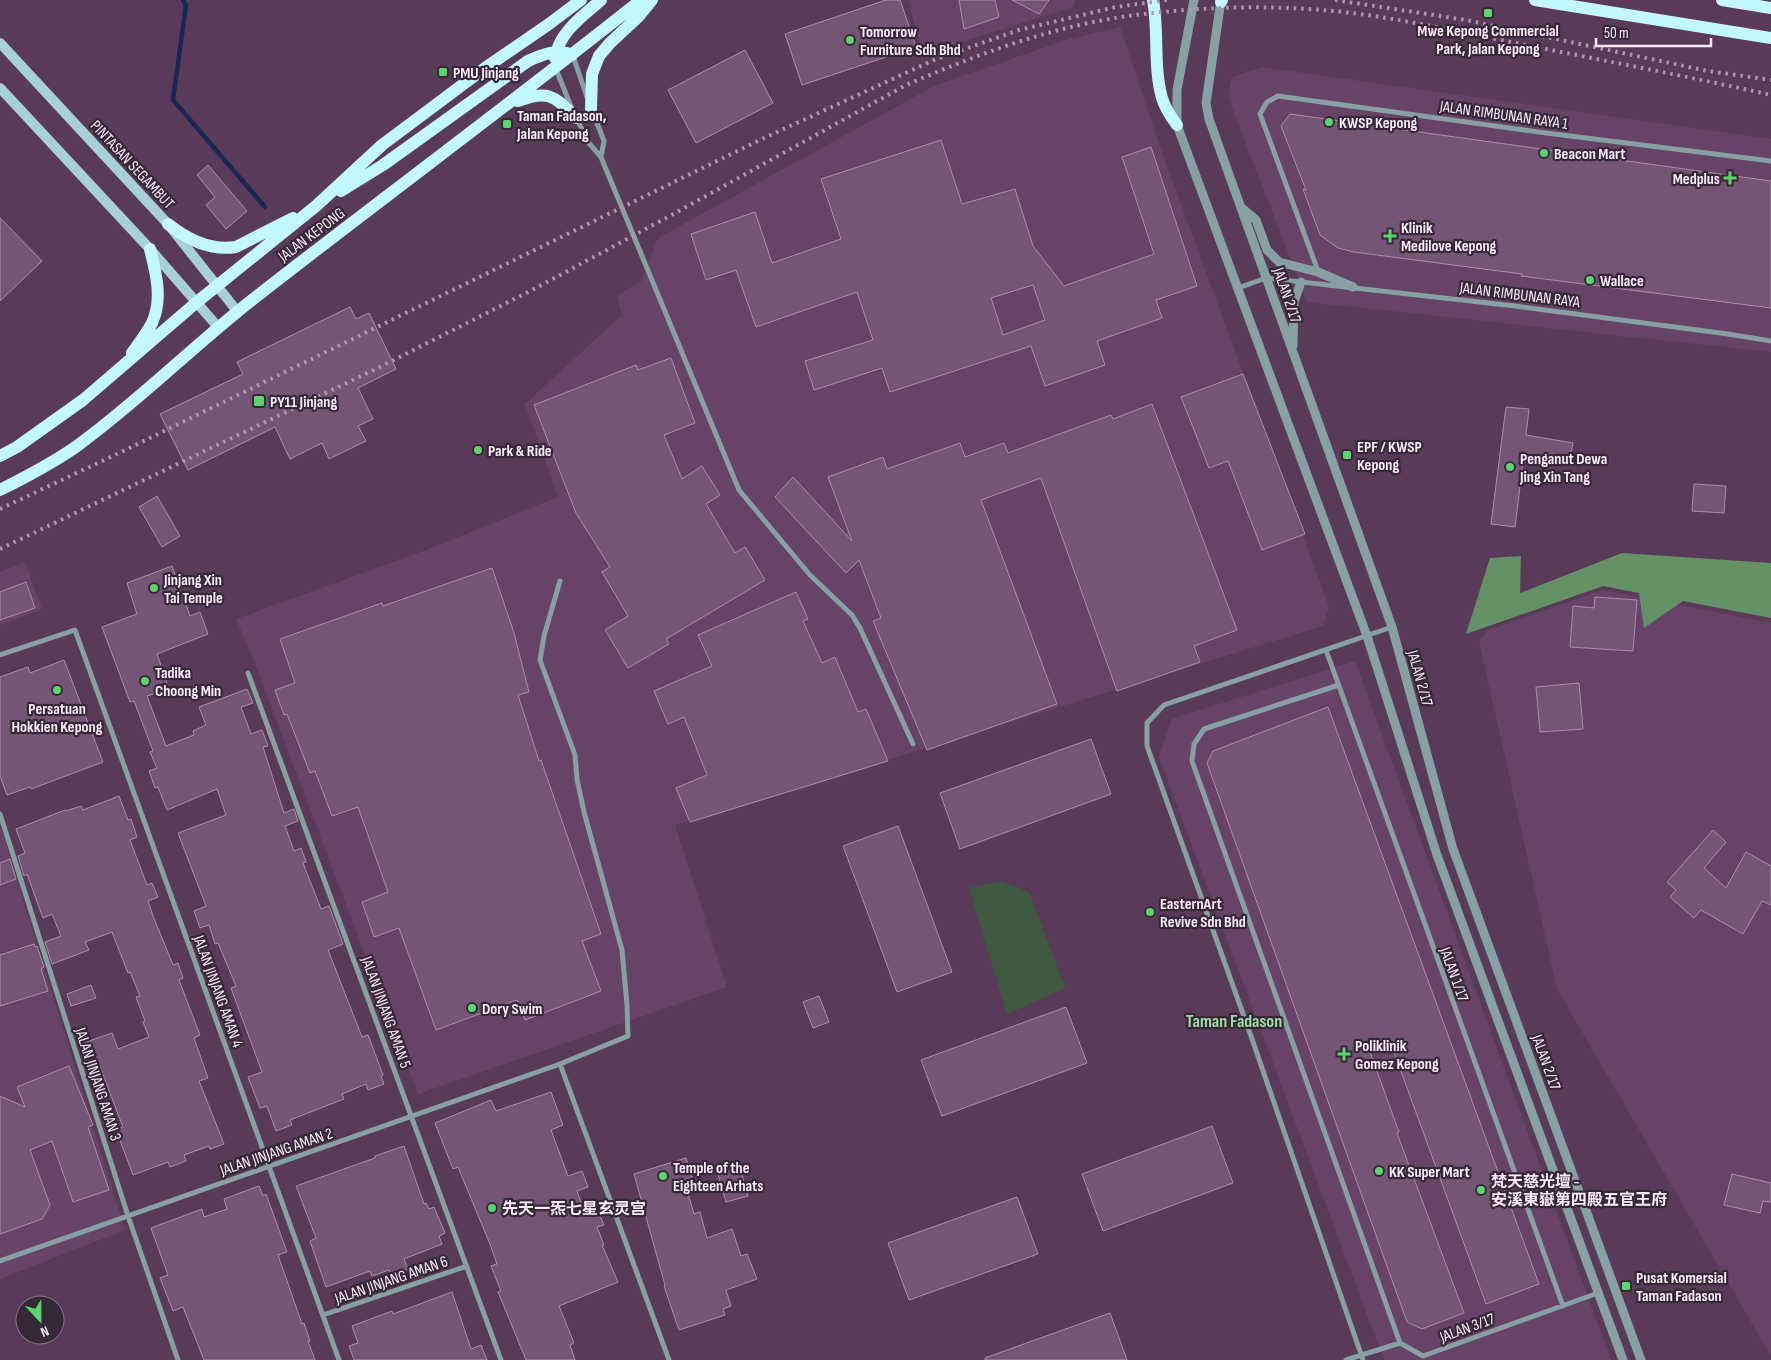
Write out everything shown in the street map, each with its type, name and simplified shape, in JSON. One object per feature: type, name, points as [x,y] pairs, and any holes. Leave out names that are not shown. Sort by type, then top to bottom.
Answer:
[{"type":"main road","name":"JALAN KEPONG","points":[[0,456],[17,447],[83,400],[197,302],[316,206],[382,145],[484,68],[581,0]]},
{"type":"main road","points":[[556,68],[556,52],[565,34],[602,0]]},
{"type":"main road","name":"JALAN KEPONG","points":[[0,490],[62,456],[78,445],[131,403],[237,311],[459,140],[556,68],[641,0]]},
{"type":"main road","points":[[591,109],[592,74],[599,56],[639,16],[652,0]]},
{"type":"main road","points":[[1153,0],[1156,17],[1158,78],[1162,99],[1177,125]]},
{"type":"main road","points":[[1535,0],[1771,38]]},
{"type":"main road","points":[[1722,0],[1771,8]]},
{"type":"main road","name":"PINTASAN SEGAMBUT","points":[[0,43],[168,224],[237,311]]},
{"type":"main road","points":[[168,224],[187,238],[226,248],[236,247],[316,206],[383,165],[528,61],[544,54],[556,52],[567,52],[572,55]]},
{"type":"main road","points":[[0,88],[150,249],[218,327]]},
{"type":"main road","points":[[507,105],[531,96],[549,96],[559,100],[576,118]]},
{"type":"main road","points":[[124,365],[152,323],[156,311],[158,279],[150,249]]},
{"type":"street","name":"JALAN 2/17","points":[[1194,0],[1178,90],[1177,125],[1367,636],[1437,855],[1623,1360]]},
{"type":"street","name":"JALAN 2/17","points":[[1222,1],[1206,103],[1209,119],[1392,627],[1453,849],[1641,1360]]},
{"type":"street","points":[[572,55],[604,141],[600,157]]},
{"type":"street","points":[[556,68],[576,118],[588,142],[600,157],[739,490],[810,575],[852,615],[860,628],[913,744]]},
{"type":"street","name":"JALAN RIMBUNAN RAYA 1","points":[[1318,272],[1260,114],[1267,102],[1278,96],[1538,132],[1771,161]]},
{"type":"street","points":[[1242,209],[1256,220],[1267,250],[1278,262],[1318,272],[1353,287]]},
{"type":"street","points":[[1238,288],[1266,278]]},
{"type":"street","name":"JALAN RIMBUNAN RAYA","points":[[1266,278],[1515,306],[1719,332],[1771,341]]},
{"type":"street","points":[[1293,355],[1294,302],[1301,282]]},
{"type":"street","name":"JALAN JINJANG AMAN 2","points":[[0,1261],[560,1064],[628,1036],[622,950],[584,812],[577,779],[575,755],[540,660],[544,636],[560,580]]},
{"type":"street","points":[[1362,1357],[1251,1036],[1146,746],[1147,723],[1164,705],[1392,627]]},
{"type":"street","name":"JALAN JINJANG AMAN 4","points":[[0,655],[75,630],[339,1360]]},
{"type":"street","name":"JALAN 1/17","points":[[1326,650],[1563,1306]]},
{"type":"street","name":"JALAN JINJANG AMAN 5","points":[[248,673],[502,1360]]},
{"type":"street","points":[[1339,685],[1204,729],[1194,744],[1192,761],[1400,1343],[1362,1357],[1346,1360]]},
{"type":"street","name":"JALAN JINJANG AMAN 3","points":[[0,814],[1,824],[128,1216],[178,1360]]},
{"type":"street","points":[[560,1064],[669,1360]]},
{"type":"street","name":"JALAN JINJANG AMAN 6","points":[[323,1315],[467,1266]]},
{"type":"street","name":"JALAN 3/17","points":[[1400,1343],[1423,1356],[1598,1293]]},
{"type":"shaded area","points":[[908,0],[1075,0],[1073,7],[923,54]]},
{"type":"shaded area","points":[[1120,27],[1160,147],[1329,607],[1323,626],[675,825],[727,987],[418,1094],[252,656],[236,619],[426,550],[558,497],[525,404],[622,315],[617,295],[641,282],[658,238],[936,85],[1069,39]]},
{"type":"shaded area","points":[[1262,67],[1771,139],[1771,352],[1307,302],[1228,97],[1232,77]]},
{"type":"shaded area","points":[[25,562],[42,609],[0,625],[0,572]]},
{"type":"shaded area","points":[[1602,590],[1771,623],[1771,1356],[1557,989],[1479,641],[1487,631]]},
{"type":"shaded area","name":"Pusat Komersial Taman Fadason","points":[[1355,661],[1611,1360],[1384,1360],[1159,757],[1172,719]]},
{"type":"shaded area","points":[[0,825],[125,1230],[0,1279]]},
{"type":"green space","points":[[1622,553],[1771,563],[1771,618],[1683,601],[1644,628],[1639,593],[1603,586],[1466,634],[1490,558],[1521,556],[1520,593]]},
{"type":"green space","points":[[1001,881],[1029,892],[1065,988],[1007,1014],[969,888]]},
{"type":"building","name":"Tomorrow Furniture Sdh Bhd","points":[[886,0],[900,0],[916,47],[802,85],[785,34]]},
{"type":"building","points":[[959,0],[995,0],[999,17],[964,29]]},
{"type":"building","points":[[1012,0],[1049,0],[1039,14]]},
{"type":"building","points":[[745,50],[773,103],[696,143],[668,90]]},
{"type":"building","points":[[1290,114],[1771,181],[1771,308],[1521,276],[1522,274],[1354,252],[1338,248],[1320,235],[1303,189],[1306,190],[1281,126]]},
{"type":"building","points":[[941,140],[962,204],[1015,189],[1033,246],[1064,286],[1154,254],[1122,157],[1151,147],[1197,286],[1156,300],[1162,318],[1097,341],[1105,365],[1045,386],[1031,346],[890,392],[882,368],[814,390],[805,361],[873,340],[857,292],[756,327],[736,270],[706,280],[691,234],[755,212],[772,263],[841,239],[821,179]],"holes":[[[1033,285],[1045,320],[1003,335],[991,298]]]},
{"type":"building","points":[[208,165],[247,211],[226,229],[206,205],[215,197],[197,175]]},
{"type":"building","points":[[0,218],[42,261],[0,301]]},
{"type":"building","name":"PY11 Jinjang","points":[[350,307],[356,319],[369,313],[396,369],[358,388],[373,419],[358,426],[366,441],[329,459],[322,443],[290,459],[275,427],[188,470],[160,414],[243,374],[237,362]]},
{"type":"building","points":[[671,358],[695,423],[664,435],[682,479],[702,466],[720,495],[706,504],[735,553],[745,547],[765,580],[666,639],[669,644],[628,668],[605,630],[628,616],[602,572],[610,567],[576,513],[534,405],[636,365],[638,370]]},
{"type":"building","points":[[1243,374],[1305,534],[1262,550],[1228,461],[1209,468],[1181,397]]},
{"type":"building","points":[[1152,404],[1237,630],[1194,646],[1200,662],[1117,691],[1041,478],[981,500],[1057,704],[927,750],[873,621],[881,618],[859,560],[846,573],[775,497],[793,477],[852,541],[828,477],[883,457],[887,469],[960,443],[965,457],[1004,443],[1008,453],[1111,415],[1113,419]]},
{"type":"building","name":"Penganut Dewa Jing Xin Tang","points":[[1506,407],[1529,409],[1526,435],[1573,443],[1570,457],[1546,453],[1544,465],[1523,462],[1515,527],[1491,524]]},
{"type":"building","points":[[1694,484],[1726,486],[1724,513],[1692,511]]},
{"type":"building","points":[[157,496],[180,536],[162,547],[139,507]]},
{"type":"building","points":[[172,566],[190,616],[200,612],[208,634],[157,654],[169,689],[147,696],[166,746],[194,735],[193,731],[206,725],[199,707],[247,689],[253,703],[241,707],[251,734],[262,730],[268,746],[263,747],[284,813],[294,809],[298,821],[285,826],[294,851],[301,848],[306,862],[303,863],[321,909],[329,906],[343,944],[328,950],[362,1037],[368,1035],[383,1075],[381,1076],[384,1084],[368,1090],[366,1084],[342,1094],[344,1099],[290,1120],[292,1125],[276,1131],[267,1106],[260,1108],[248,1077],[262,1072],[231,988],[236,986],[218,943],[215,944],[209,925],[200,928],[194,911],[206,906],[178,833],[226,815],[217,789],[167,810],[158,787],[155,788],[149,771],[157,768],[150,752],[153,751],[134,701],[130,702],[102,627],[137,614],[127,583]]},
{"type":"building","points":[[492,568],[514,633],[529,692],[518,695],[539,761],[541,760],[601,934],[582,941],[601,991],[525,1020],[517,1000],[436,1030],[399,928],[374,937],[362,902],[388,892],[358,807],[332,816],[315,771],[310,773],[287,714],[284,715],[275,690],[295,683],[280,639],[382,603],[383,606]]},
{"type":"building","points":[[26,582],[35,608],[0,620],[0,592]]},
{"type":"building","points":[[796,592],[808,619],[803,621],[822,663],[835,657],[858,712],[866,709],[888,761],[690,822],[676,788],[707,775],[684,717],[668,724],[654,691],[712,666],[698,635]]},
{"type":"building","points":[[1595,597],[1637,600],[1633,651],[1570,647],[1573,606],[1594,608]]},
{"type":"building","points":[[64,660],[103,762],[31,789],[30,787],[7,795],[0,776],[0,677],[28,667],[30,673]]},
{"type":"building","points":[[1579,683],[1583,729],[1540,732],[1536,687]]},
{"type":"building","points":[[1328,707],[1539,1284],[1486,1304],[1391,1044],[1370,1052],[1399,1132],[1397,1133],[1464,1313],[1422,1329],[1407,1322],[1207,763],[1213,751]]},
{"type":"building","points":[[1091,739],[1111,794],[960,849],[940,793]]},
{"type":"building","points":[[119,796],[128,820],[131,819],[137,837],[130,840],[147,885],[152,883],[158,897],[148,901],[153,916],[173,965],[178,963],[183,978],[179,980],[200,1035],[194,1038],[208,1078],[199,1081],[224,1144],[210,1149],[209,1146],[184,1155],[186,1161],[170,1167],[168,1162],[133,1175],[116,1130],[123,1127],[96,1056],[89,1058],[83,1043],[112,1033],[118,1049],[149,1037],[136,997],[140,996],[130,972],[128,973],[112,932],[85,942],[89,950],[52,964],[45,942],[61,936],[52,914],[43,918],[27,874],[24,876],[18,856],[25,853],[16,829],[65,810],[81,806],[83,810]]},
{"type":"building","points":[[898,826],[952,972],[897,992],[843,846]]},
{"type":"building","points":[[1713,830],[1726,842],[1704,868],[1726,888],[1746,852],[1771,866],[1771,905],[1762,901],[1743,934],[1701,910],[1694,918],[1670,897],[1676,890],[1667,882]]},
{"type":"building","points":[[10,859],[16,879],[0,885],[0,863]]},
{"type":"building","points":[[34,944],[35,947],[37,946],[44,967],[41,969],[48,991],[0,1006],[0,955]]},
{"type":"building","points":[[91,985],[96,998],[71,1006],[67,994]]},
{"type":"building","points":[[819,996],[829,1022],[813,1028],[803,1002]]},
{"type":"building","points":[[1066,1007],[1087,1063],[942,1116],[921,1060]]},
{"type":"building","points":[[69,1066],[93,1125],[88,1127],[109,1190],[73,1202],[52,1141],[30,1150],[50,1205],[42,1219],[0,1234],[0,1096],[25,1107],[17,1087]]},
{"type":"building","points":[[551,1092],[563,1125],[551,1130],[568,1176],[582,1171],[588,1187],[577,1191],[585,1214],[597,1209],[604,1225],[597,1227],[604,1245],[602,1245],[618,1282],[559,1306],[574,1343],[570,1345],[575,1360],[526,1360],[498,1292],[501,1291],[491,1266],[497,1264],[490,1244],[458,1167],[453,1169],[435,1123],[491,1100],[496,1111]]},
{"type":"building","points":[[1212,1126],[1233,1183],[1103,1231],[1082,1174]]},
{"type":"building","points":[[404,1146],[424,1204],[426,1203],[429,1209],[434,1207],[445,1233],[439,1236],[442,1244],[404,1259],[408,1269],[391,1275],[389,1270],[372,1276],[370,1271],[326,1287],[310,1241],[316,1238],[296,1186]]},
{"type":"building","points":[[686,1158],[692,1177],[684,1180],[694,1214],[700,1212],[707,1238],[732,1229],[741,1256],[747,1254],[757,1279],[726,1290],[731,1306],[723,1309],[725,1315],[679,1330],[664,1286],[634,1174]]},
{"type":"building","points":[[740,1168],[748,1196],[726,1202],[718,1174]]},
{"type":"building","points":[[1732,1174],[1771,1183],[1771,1202],[1763,1201],[1760,1213],[1724,1205]]},
{"type":"building","points":[[259,1186],[263,1196],[266,1194],[287,1252],[278,1255],[302,1324],[304,1323],[315,1360],[204,1360],[183,1307],[173,1311],[160,1278],[168,1275],[151,1228],[202,1209],[204,1217],[227,1209],[224,1199]]},
{"type":"building","points":[[1017,1197],[1038,1254],[909,1300],[888,1243]]},
{"type":"building","points":[[452,1292],[471,1349],[481,1345],[487,1360],[354,1360],[349,1346],[358,1343],[352,1326],[392,1311],[393,1314]]},
{"type":"building","points":[[1110,1313],[1127,1360],[985,1360],[985,1358]]},
{"type":"waterway","points":[[183,0],[186,5],[173,100],[265,207]]},
{"type":"railway","points":[[0,509],[115,455],[764,138],[934,60],[1019,30],[1116,7],[1167,0]]},
{"type":"railway","points":[[1335,0],[1466,20],[1708,71],[1771,80]]},
{"type":"railway","points":[[0,549],[380,367],[534,289],[906,85],[996,49],[1058,30],[1121,17],[1180,10],[1263,7],[1347,12],[1414,23],[1771,95]]},
{"type":"place","name":"Mwe Kepong Commercial Park, Jalan Kepong","points":[[1488,13]]},
{"type":"place","name":"Tomorrow Furniture Sdh Bhd","points":[[850,40]]},
{"type":"place","name":"PMU Jinjang","points":[[443,72]]},
{"type":"place","name":"KWSP Kepong","points":[[1329,122]]},
{"type":"place","name":"Taman Fadason, Jalan Kepong","points":[[507,124]]},
{"type":"place","name":"Beacon Mart","points":[[1544,153]]},
{"type":"place","name":"Medplus","points":[[1730,178]]},
{"type":"place","name":"Klinik Medilove Kepong","points":[[1390,236]]},
{"type":"place","name":"Wallace","points":[[1590,280]]},
{"type":"place","name":"PY11 Jinjang","points":[[259,401]]},
{"type":"place","name":"Park & Ride","points":[[478,450]]},
{"type":"place","name":"EPF / KWSP Kepong","points":[[1347,455]]},
{"type":"place","name":"Penganut Dewa Jing Xin Tang","points":[[1510,467]]},
{"type":"place","name":"Jinjang Xin Tai Temple","points":[[154,588]]},
{"type":"place","name":"Tadika Choong Min","points":[[145,681]]},
{"type":"place","name":"Persatuan Hokkien Kepong","points":[[57,690]]},
{"type":"place","name":"EasternArt Revive Sdn Bhd","points":[[1150,912]]},
{"type":"place","name":"Dory Swim","points":[[472,1008]]},
{"type":"place","name":"Poliklinik Gomez Kepong","points":[[1344,1054]]},
{"type":"place","name":"KK Super Mart","points":[[1379,1171]]},
{"type":"place","name":"Temple of the Eighteen Arhats","points":[[663,1176]]},
{"type":"place","name":"梵天慈光壇 - 安溪東嶽第四殿五官王府","points":[[1481,1190]]},
{"type":"place","name":"先天一炁七星玄灵宫","points":[[492,1208]]},
{"type":"place","name":"Pusat Komersial Taman Fadason","points":[[1626,1286]]},
{"type":"district","name":"Taman Fadason","points":[[1234,1021]]}]
